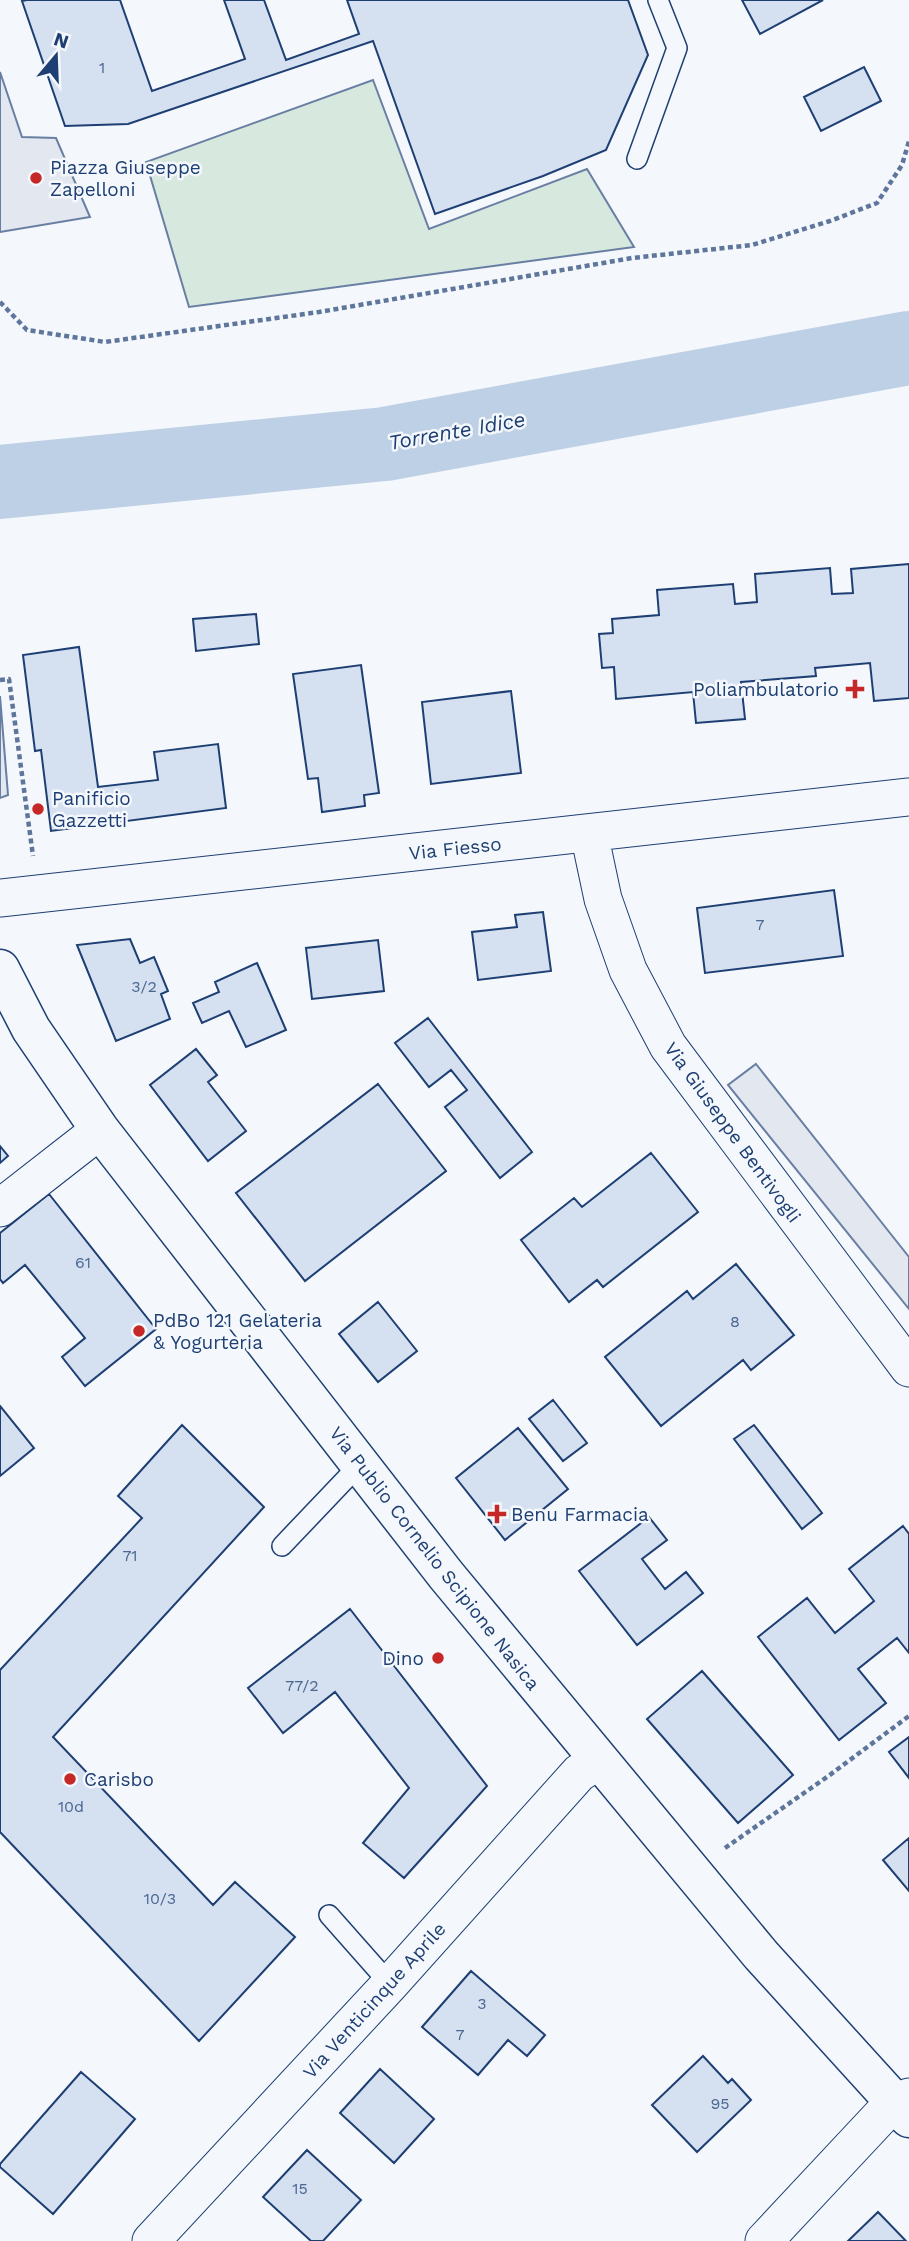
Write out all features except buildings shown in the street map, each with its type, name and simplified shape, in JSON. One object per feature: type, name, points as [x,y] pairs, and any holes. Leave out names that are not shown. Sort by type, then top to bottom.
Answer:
[{"type":"street","name":"Via Fiesso","points":[[0,898],[909,797]]},
{"type":"street","name":"Via Giuseppe Bentivogli","points":[[589,833],[603,899],[628,970],[668,1046],[909,1367]]},
{"type":"street","name":"Via Publio Cornelio Scipione Nasica","points":[[4,988],[100,1130],[446,1576],[761,1955],[904,2106]]},
{"type":"street","points":[[0,1208],[100,1130]]},
{"type":"street","name":"Via Venticinque Aprile","points":[[151,2241],[390,1984],[579,1773],[598,1761]]},
{"type":"street","points":[[764,2241],[904,2106]]},
{"type":"lane","points":[[637,159],[677,48],[658,0]]},
{"type":"lane","points":[[282,1546],[360,1464]]},
{"type":"lane","points":[[328,1915],[390,1984]]},
{"type":"path","points":[[0,302],[26,330],[105,342],[319,312],[632,258],[752,245],[877,203],[902,165],[909,141]]},
{"type":"path","points":[[0,680],[9,679],[39,893]]},
{"type":"path","points":[[690,1872],[827,1777],[909,1716]]},
{"type":"shaded area","name":"Piazza Giuseppe Zapelloni","points":[[0,72],[22,137],[56,138],[90,217],[0,232]]},
{"type":"shaded area","points":[[373,80],[429,229],[587,169],[634,247],[189,307],[146,162]]},
{"type":"shaded area","points":[[0,696],[8,795],[0,798]]},
{"type":"shaded area","points":[[756,1064],[909,1257],[909,1309],[728,1085]]},
{"type":"waterway","name":"Torrente Idice","points":[[0,482],[385,444],[909,348]]},
{"type":"place","name":"Piazza Giuseppe Zapelloni","points":[[36,178]]},
{"type":"place","name":"Poliambulatorio","points":[[855,689]]},
{"type":"place","name":"Panificio Gazzetti","points":[[38,809]]},
{"type":"place","name":"PdBo 121 Gelateria & Yogurteria","points":[[139,1331]]},
{"type":"place","name":"Benu Farmacia","points":[[497,1514]]},
{"type":"place","name":"Dino","points":[[438,1658]]},
{"type":"place","name":"Carisbo","points":[[70,1779]]}]
